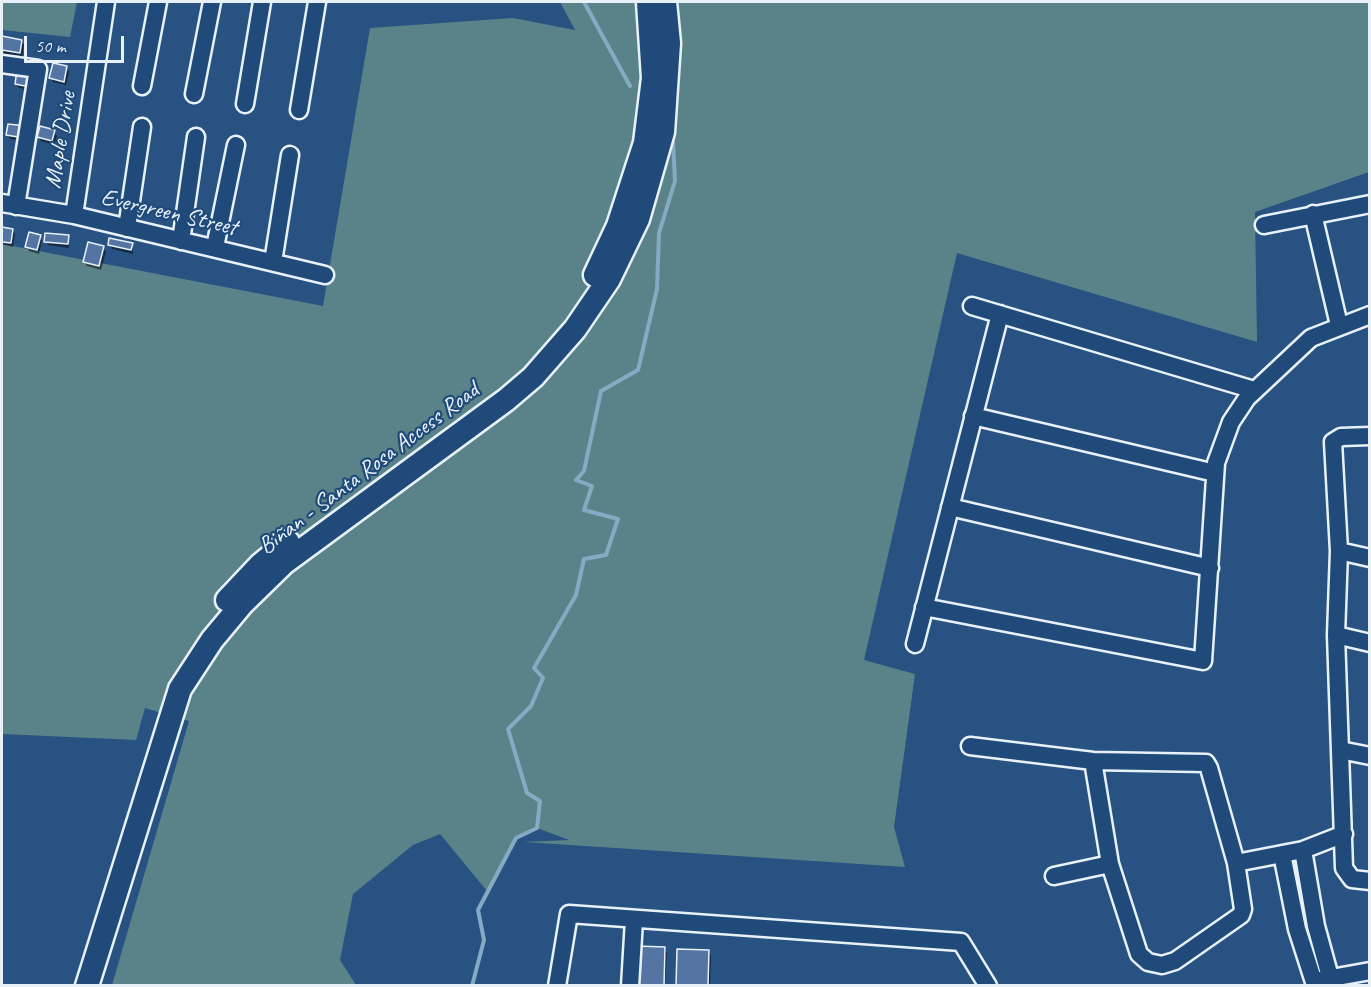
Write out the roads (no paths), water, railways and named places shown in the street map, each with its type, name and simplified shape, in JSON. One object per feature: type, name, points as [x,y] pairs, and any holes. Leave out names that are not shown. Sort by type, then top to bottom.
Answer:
[{"type":"main road","name":"Biñan - Santa Rosa Access Road","points":[[648,2],[660,79]]},
{"type":"main road","name":"Biñan - Santa Rosa Access Road","points":[[73,986],[174,686],[193,642],[235,590],[260,564],[498,397],[569,316],[599,269],[635,180],[645,143],[669,43],[665,2]]},
{"type":"main road","name":"Biñan - Santa Rosa Access Road","points":[[87,986],[174,686]]},
{"type":"street","name":"Maple Drive","points":[[74,215],[106,2]]},
{"type":"street","points":[[142,86],[158,2]]},
{"type":"street","points":[[194,94],[212,2]]},
{"type":"street","points":[[245,104],[262,2]]},
{"type":"street","points":[[298,110],[317,2]]},
{"type":"street","points":[[2,64],[38,69],[9,205]]},
{"type":"street","points":[[127,228],[142,127]]},
{"type":"street","points":[[181,241],[195,137]]},
{"type":"street","points":[[215,247],[236,145]]},
{"type":"street","points":[[273,262],[290,155]]},
{"type":"street","points":[[1264,225],[1370,204]]},
{"type":"street","name":"Evergreen Street","points":[[9,205],[74,215],[325,275]]},
{"type":"street","points":[[1313,214],[1339,325]]},
{"type":"street","points":[[972,306],[1254,390]]},
{"type":"street","points":[[915,644],[1000,314]]},
{"type":"street","points":[[924,607],[1203,661],[1216,463],[1232,422],[1254,390],[1302,345],[1339,325],[1370,315]]},
{"type":"street","points":[[973,416],[1215,473]]},
{"type":"street","points":[[1370,436],[1341,437],[1333,442],[1339,551],[1336,635],[1344,868],[1352,879],[1370,881]]},
{"type":"street","points":[[950,507],[1210,568]]},
{"type":"street","points":[[1339,551],[1370,558]]},
{"type":"street","points":[[1336,635],[1370,643]]},
{"type":"street","points":[[970,746],[1093,761],[1206,763],[1236,863],[1243,909],[1241,915],[1175,961],[1162,965],[1149,962],[1139,954],[1110,864],[1093,761]]},
{"type":"street","points":[[1340,750],[1370,756]]},
{"type":"street","points":[[1236,863],[1303,850],[1344,834]]},
{"type":"street","points":[[1303,850],[1316,926],[1330,977]]},
{"type":"street","points":[[1282,854],[1309,984],[1330,977],[1370,971]]},
{"type":"street","points":[[1054,876],[1110,864]]},
{"type":"street","points":[[557,986],[569,914],[634,921],[742,925],[961,942],[988,986]]},
{"type":"street","points":[[630,986],[634,921]]},
{"type":"waterway","points":[[584,2],[630,86]]},
{"type":"waterway","points":[[472,986],[484,940],[478,910],[516,838],[537,828],[540,801],[527,793],[508,729],[531,706],[543,678],[534,668],[576,595],[584,559],[606,555],[618,519],[584,510],[592,486],[576,480],[584,471],[601,391],[638,370],[657,289],[659,233],[675,181],[673,142]]}]
